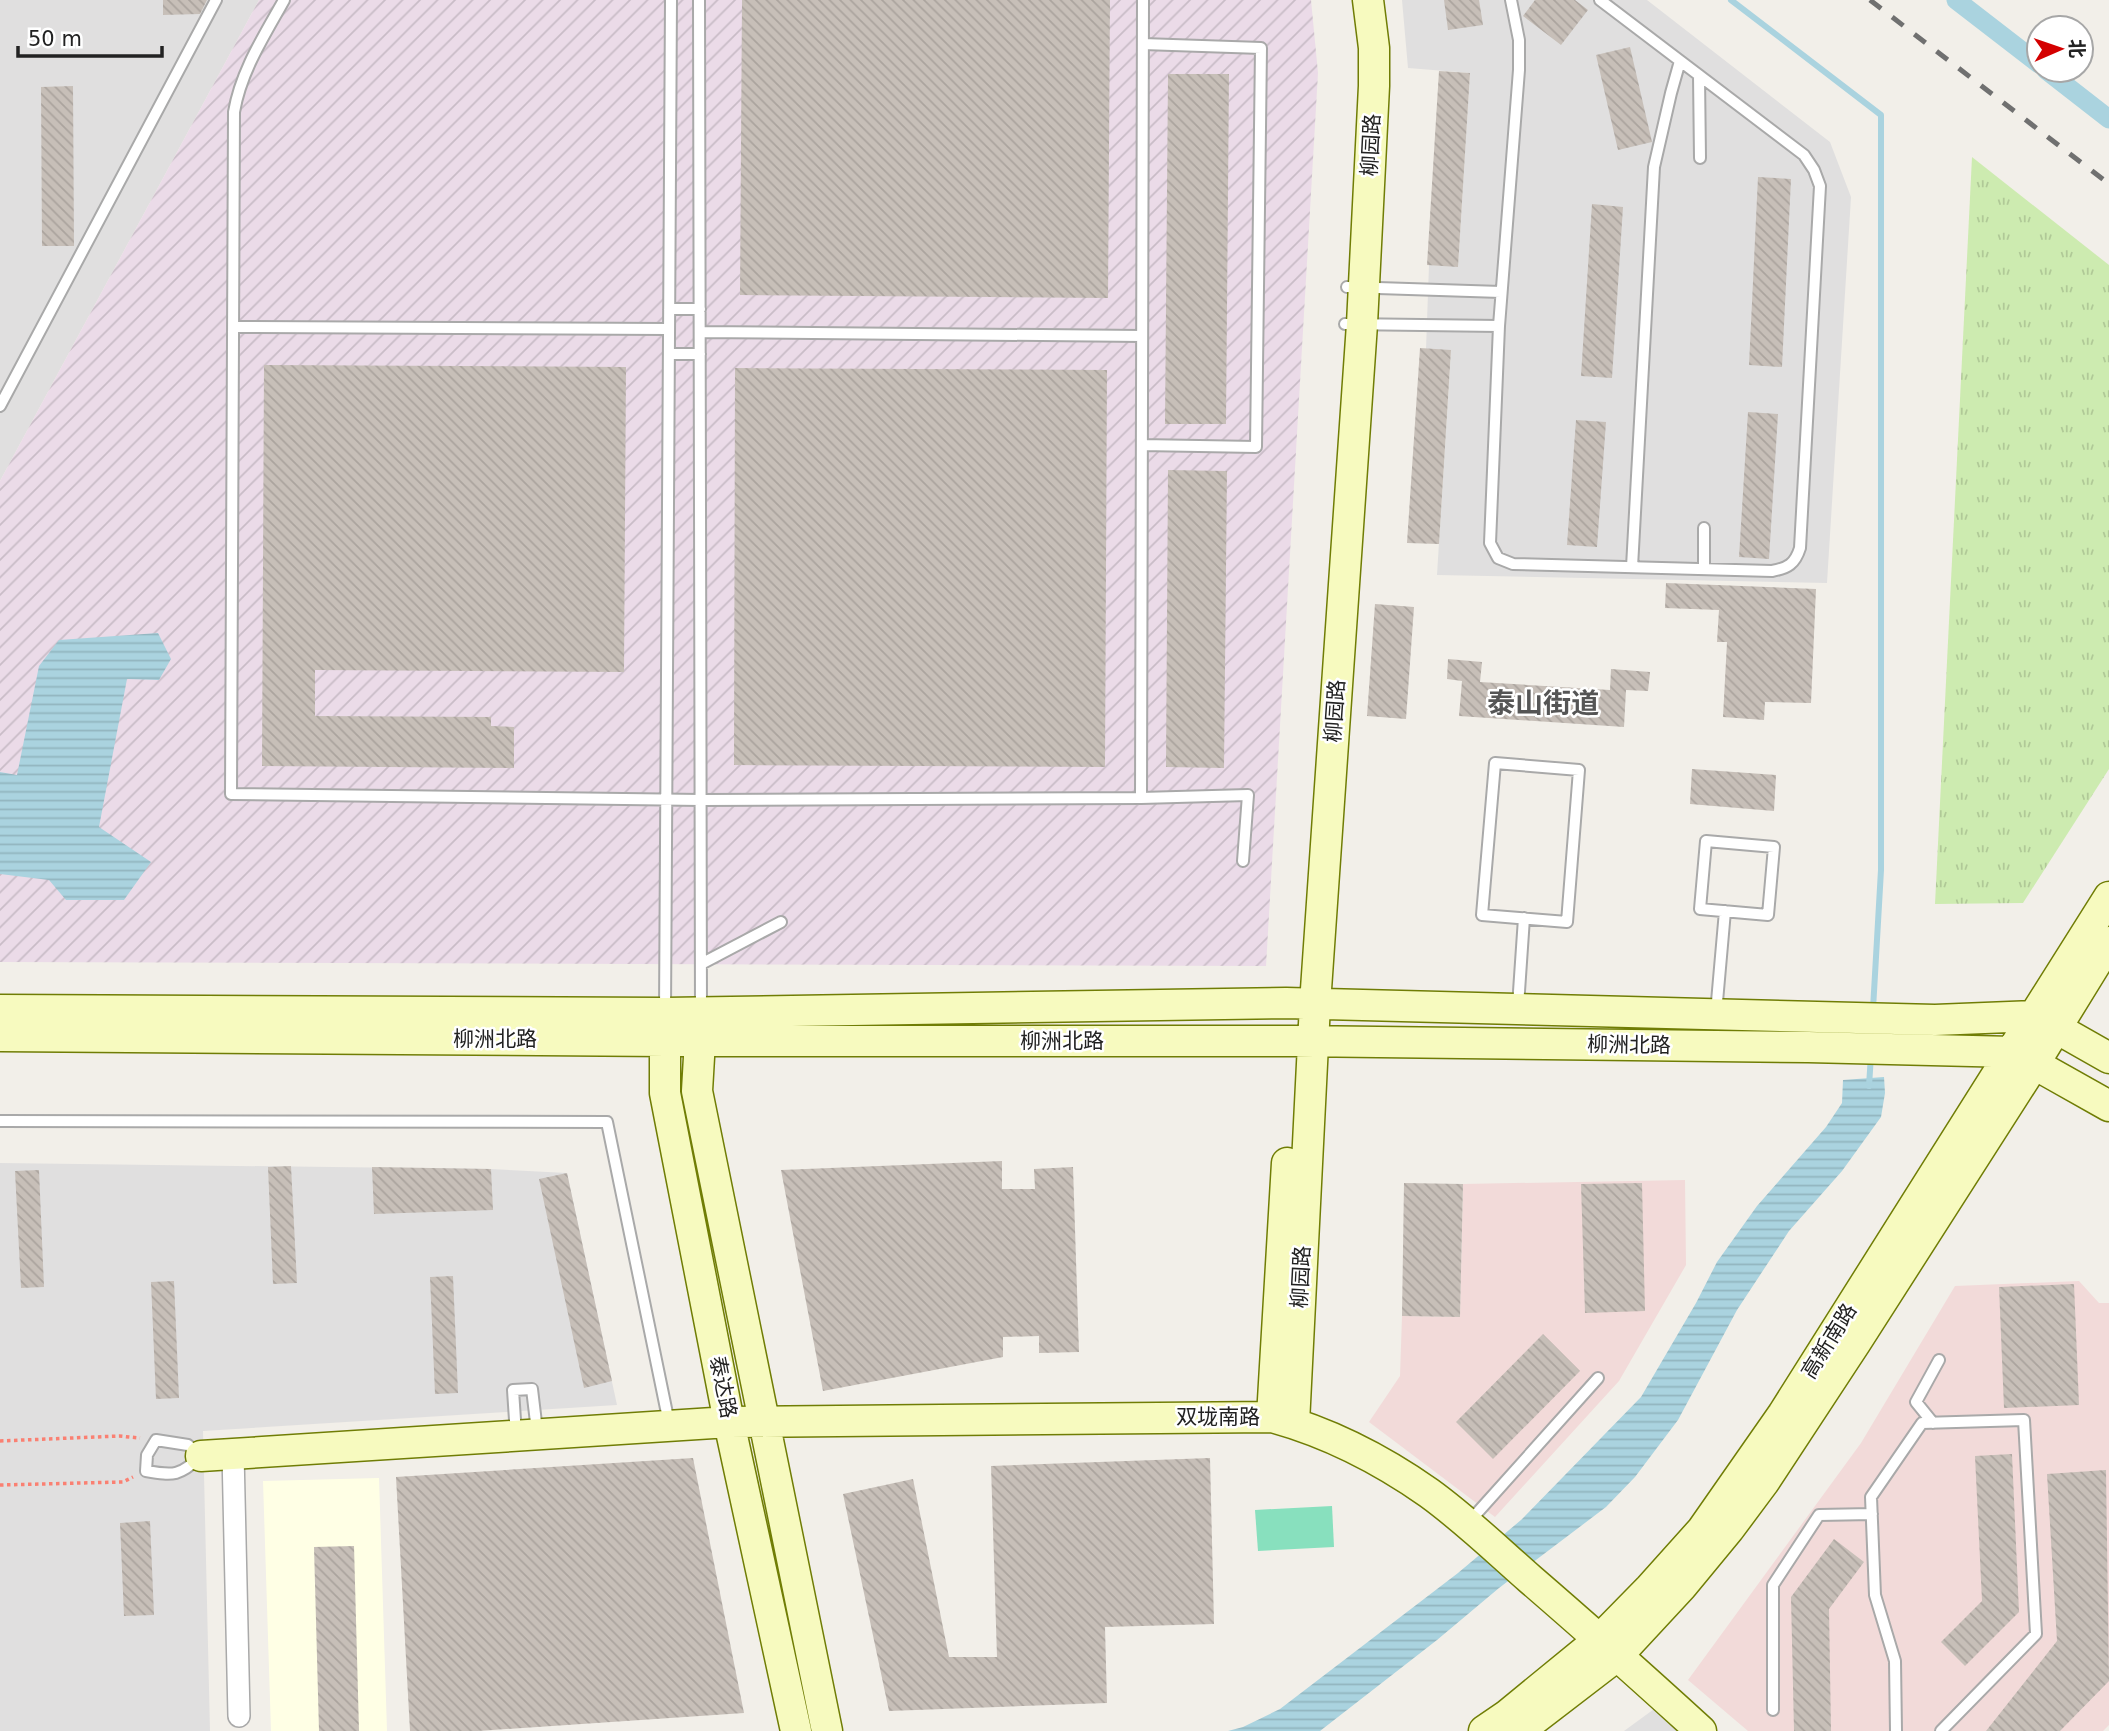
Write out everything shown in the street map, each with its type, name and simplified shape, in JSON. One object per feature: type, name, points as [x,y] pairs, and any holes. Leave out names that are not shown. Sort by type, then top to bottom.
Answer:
[{"type":"main road","name":"柳园路","points":[[1283,1420],[1306,1004],[1354,324],[1359,57],[1352,0]]},
{"type":"main road","name":"柳园路","points":[[1355,287],[1374,86],[1374,48],[1368,0]]},
{"type":"main road","name":"高新南路","points":[[1519,1731],[1609,1647],[1650,1588],[1709,1519],[2023,1058],[2046,1021],[2109,897]]},
{"type":"main road","name":"高新南路","points":[[2046,1021],[2109,942]]},
{"type":"main road","name":"柳洲北路","points":[[701,1027],[1306,1004],[2046,1021]]},
{"type":"main road","name":"柳洲北路","points":[[0,1010],[665,1027]]},
{"type":"main road","points":[[2046,1021],[2109,1058]]},
{"type":"main road","name":"泰达路","points":[[665,1027],[665,1093],[729,1422],[796,1731]]},
{"type":"main road","name":"柳洲北路","points":[[0,1036],[701,1027],[1304,1041],[1933,1050],[2023,1058],[2109,1106]]},
{"type":"main road","name":"泰达路","points":[[701,1027],[697,1091],[827,1731]]},
{"type":"main road","name":"双垅南路","points":[[201,1455],[729,1422],[1283,1420],[1376,1460],[1429,1493],[1609,1647],[1701,1731]]},
{"type":"main road","name":"高新南路","points":[[1484,1731],[1609,1647]]},
{"type":"street","points":[[233,1453],[239,1716]]},
{"type":"lane","points":[[0,407],[216,0]]},
{"type":"lane","points":[[284,0],[246,72],[237,93],[234,112],[231,794],[701,800],[1248,795],[1243,861]]},
{"type":"lane","points":[[665,1027],[671,0]]},
{"type":"lane","points":[[699,0],[701,1027]]},
{"type":"lane","points":[[1141,798],[1143,0]]},
{"type":"lane","points":[[1511,0],[1519,40],[1519,70],[1499,326],[1490,543],[1498,558],[1513,564],[1772,571],[1785,569],[1796,560],[1800,548],[1820,186],[1804,155],[1600,0]]},
{"type":"lane","points":[[1142,445],[1256,447],[1261,48],[1143,44]]},
{"type":"lane","points":[[1632,567],[1654,167],[1680,61]]},
{"type":"lane","points":[[1699,76],[1700,158]]},
{"type":"lane","points":[[1355,287],[1502,292]]},
{"type":"lane","points":[[669,309],[700,309]]},
{"type":"lane","points":[[1354,324],[1499,326]]},
{"type":"lane","points":[[233,327],[669,329]]},
{"type":"lane","points":[[700,332],[1142,336]]},
{"type":"lane","points":[[669,354],[700,354]]},
{"type":"lane","points":[[1704,528],[1704,569]]},
{"type":"lane","points":[[1495,763],[1579,770],[1567,922],[1524,918],[1482,915],[1495,763]]},
{"type":"lane","points":[[1706,841],[1774,847],[1768,915],[1725,911],[1700,909],[1706,841]]},
{"type":"lane","points":[[1716,1014],[1725,911]]},
{"type":"lane","points":[[1518,1009],[1524,918]]},
{"type":"lane","points":[[701,964],[781,922]]},
{"type":"lane","points":[[0,1121],[607,1122],[670,1425]]},
{"type":"lane","points":[[1933,1423],[1916,1402],[1940,1360]]},
{"type":"lane","points":[[1472,1528],[1598,1378]]},
{"type":"lane","points":[[1896,1731],[1895,1661],[1875,1595],[1871,1497],[1922,1423],[2024,1420],[2036,1634],[1941,1731]]},
{"type":"lane","points":[[156,1440],[188,1445],[201,1455],[186,1471],[165,1474],[146,1471],[147,1455],[156,1440]]},
{"type":"lane","points":[[1773,1710],[1773,1585],[1819,1515],[1872,1514]]},
{"type":"path","points":[[0,1441],[119,1436],[156,1440]]},
{"type":"path","points":[[0,1485],[123,1482],[146,1471]]},
{"type":"shaded area","points":[[0,0],[259,0],[0,481]]},
{"type":"shaded area","points":[[259,0],[1311,0],[1318,73],[1266,966],[0,962],[0,481]]},
{"type":"shaded area","points":[[1402,0],[1647,0],[1830,142],[1851,197],[1827,583],[1437,575],[1451,351],[1426,349],[1429,265],[1458,266],[1470,73],[1408,68]]},
{"type":"shaded area","points":[[0,1163],[491,1169],[567,1173],[617,1405],[203,1431],[210,1731],[0,1731]]},
{"type":"shaded area","points":[[1685,1180],[1686,1265],[1619,1381],[1495,1517],[1369,1422],[1400,1376],[1402,1316],[1460,1317],[1463,1184]]},
{"type":"shaded area","points":[[2079,1281],[2099,1303],[2109,1303],[2109,1725],[2103,1731],[1748,1731],[1688,1680],[1861,1443],[1955,1286]]},
{"type":"shaded area","points":[[379,1478],[387,1731],[271,1731],[263,1481]]},
{"type":"shaded area","points":[[1661,1704],[1691,1731],[1624,1731]]},
{"type":"green space","points":[[1972,157],[2109,265],[2109,769],[2023,903],[1935,904]]},
{"type":"green space","points":[[1332,1506],[1334,1547],[1258,1551],[1255,1510]]},
{"type":"water","points":[[158,633],[171,659],[159,680],[127,679],[99,827],[151,862],[124,900],[66,900],[49,880],[0,874],[0,772],[17,775],[39,666],[59,640]]},
{"type":"water","points":[[1884,1077],[1885,1093],[1881,1117],[1842,1171],[1789,1231],[1737,1310],[1678,1420],[1635,1477],[1606,1507],[1499,1588],[1320,1731],[1228,1731],[1243,1727],[1280,1709],[1458,1573],[1521,1520],[1641,1397],[1717,1262],[1757,1206],[1826,1127],[1842,1103],[1843,1080]]},
{"type":"building","points":[[163,0],[207,0],[200,14],[163,15]]},
{"type":"building","points":[[742,0],[1110,0],[1108,298],[740,295]]},
{"type":"building","points":[[1444,0],[1479,0],[1483,25],[1448,30]]},
{"type":"building","points":[[1535,0],[1575,0],[1588,10],[1561,45],[1523,16]]},
{"type":"building","points":[[1630,47],[1652,142],[1618,150],[1596,55]]},
{"type":"building","points":[[1439,71],[1470,73],[1458,267],[1427,265]]},
{"type":"building","points":[[1168,74],[1229,74],[1226,424],[1165,424]]},
{"type":"building","points":[[73,86],[74,246],[42,246],[41,87]]},
{"type":"building","points":[[1758,177],[1791,179],[1782,367],[1749,365]]},
{"type":"building","points":[[1592,204],[1623,207],[1612,378],[1581,376]]},
{"type":"building","points":[[1420,348],[1451,350],[1439,544],[1407,543]]},
{"type":"building","points":[[264,365],[626,367],[624,672],[315,670],[315,716],[491,717],[491,726],[514,727],[514,768],[262,766]]},
{"type":"building","points":[[735,368],[1107,370],[1105,767],[734,765]]},
{"type":"building","points":[[1748,412],[1778,414],[1769,559],[1739,557]]},
{"type":"building","points":[[1576,420],[1606,422],[1597,547],[1567,545]]},
{"type":"building","points":[[1168,470],[1227,471],[1224,768],[1166,767]]},
{"type":"building","points":[[1666,583],[1816,589],[1811,703],[1765,702],[1764,720],[1723,717],[1727,642],[1717,642],[1719,610],[1665,608]]},
{"type":"building","points":[[1375,604],[1414,607],[1406,719],[1367,716]]},
{"type":"building","points":[[1448,659],[1482,662],[1480,682],[1610,690],[1611,669],[1650,672],[1648,691],[1626,690],[1624,727],[1459,716],[1462,681],[1447,679]]},
{"type":"building","points":[[1692,769],[1776,775],[1774,811],[1690,804]]},
{"type":"building","points":[[1002,1161],[1002,1189],[1035,1189],[1034,1169],[1073,1167],[1079,1352],[1039,1353],[1039,1336],[1003,1337],[1003,1357],[823,1391],[781,1170]]},
{"type":"building","points":[[291,1166],[297,1283],[273,1284],[268,1167]]},
{"type":"building","points":[[372,1167],[491,1169],[493,1210],[374,1214]]},
{"type":"building","points":[[39,1170],[44,1287],[21,1288],[15,1171]]},
{"type":"building","points":[[567,1173],[612,1381],[584,1388],[539,1179]]},
{"type":"building","points":[[1404,1183],[1463,1184],[1460,1317],[1402,1316]]},
{"type":"building","points":[[1642,1183],[1645,1311],[1585,1313],[1581,1184]]},
{"type":"building","points":[[453,1276],[458,1393],[435,1394],[430,1277]]},
{"type":"building","points":[[174,1281],[179,1398],[156,1399],[151,1282]]},
{"type":"building","points":[[2074,1284],[2079,1405],[2004,1408],[1999,1287]]},
{"type":"building","points":[[1543,1334],[1580,1371],[1493,1459],[1456,1422]]},
{"type":"building","points":[[2012,1454],[2019,1612],[1965,1666],[1941,1642],[1982,1601],[1975,1456]]},
{"type":"building","points":[[693,1458],[744,1713],[478,1731],[410,1731],[396,1477]]},
{"type":"building","points":[[1210,1458],[1214,1624],[1105,1627],[1107,1703],[889,1711],[843,1494],[913,1479],[949,1657],[997,1657],[991,1466]]},
{"type":"building","points":[[2106,1470],[2109,1681],[2060,1731],[1986,1731],[2057,1641],[2047,1474]]},
{"type":"building","points":[[150,1521],[154,1615],[124,1616],[120,1523]]},
{"type":"building","points":[[1834,1539],[1864,1562],[1829,1609],[1831,1731],[1794,1731],[1791,1597]]},
{"type":"building","points":[[354,1546],[359,1731],[319,1731],[314,1547]]},
{"type":"waterway","points":[[1731,0],[1881,115],[1881,870],[1873,1009]]},
{"type":"waterway","points":[[1956,0],[2025,53]]},
{"type":"waterway","points":[[2064,84],[2109,119]]},
{"type":"waterway","points":[[1869,1086],[1871,1055]]},
{"type":"railway","points":[[1870,0],[2109,184]]},
{"type":"district","name":"泰山街道","points":[[1543,703]]}]
